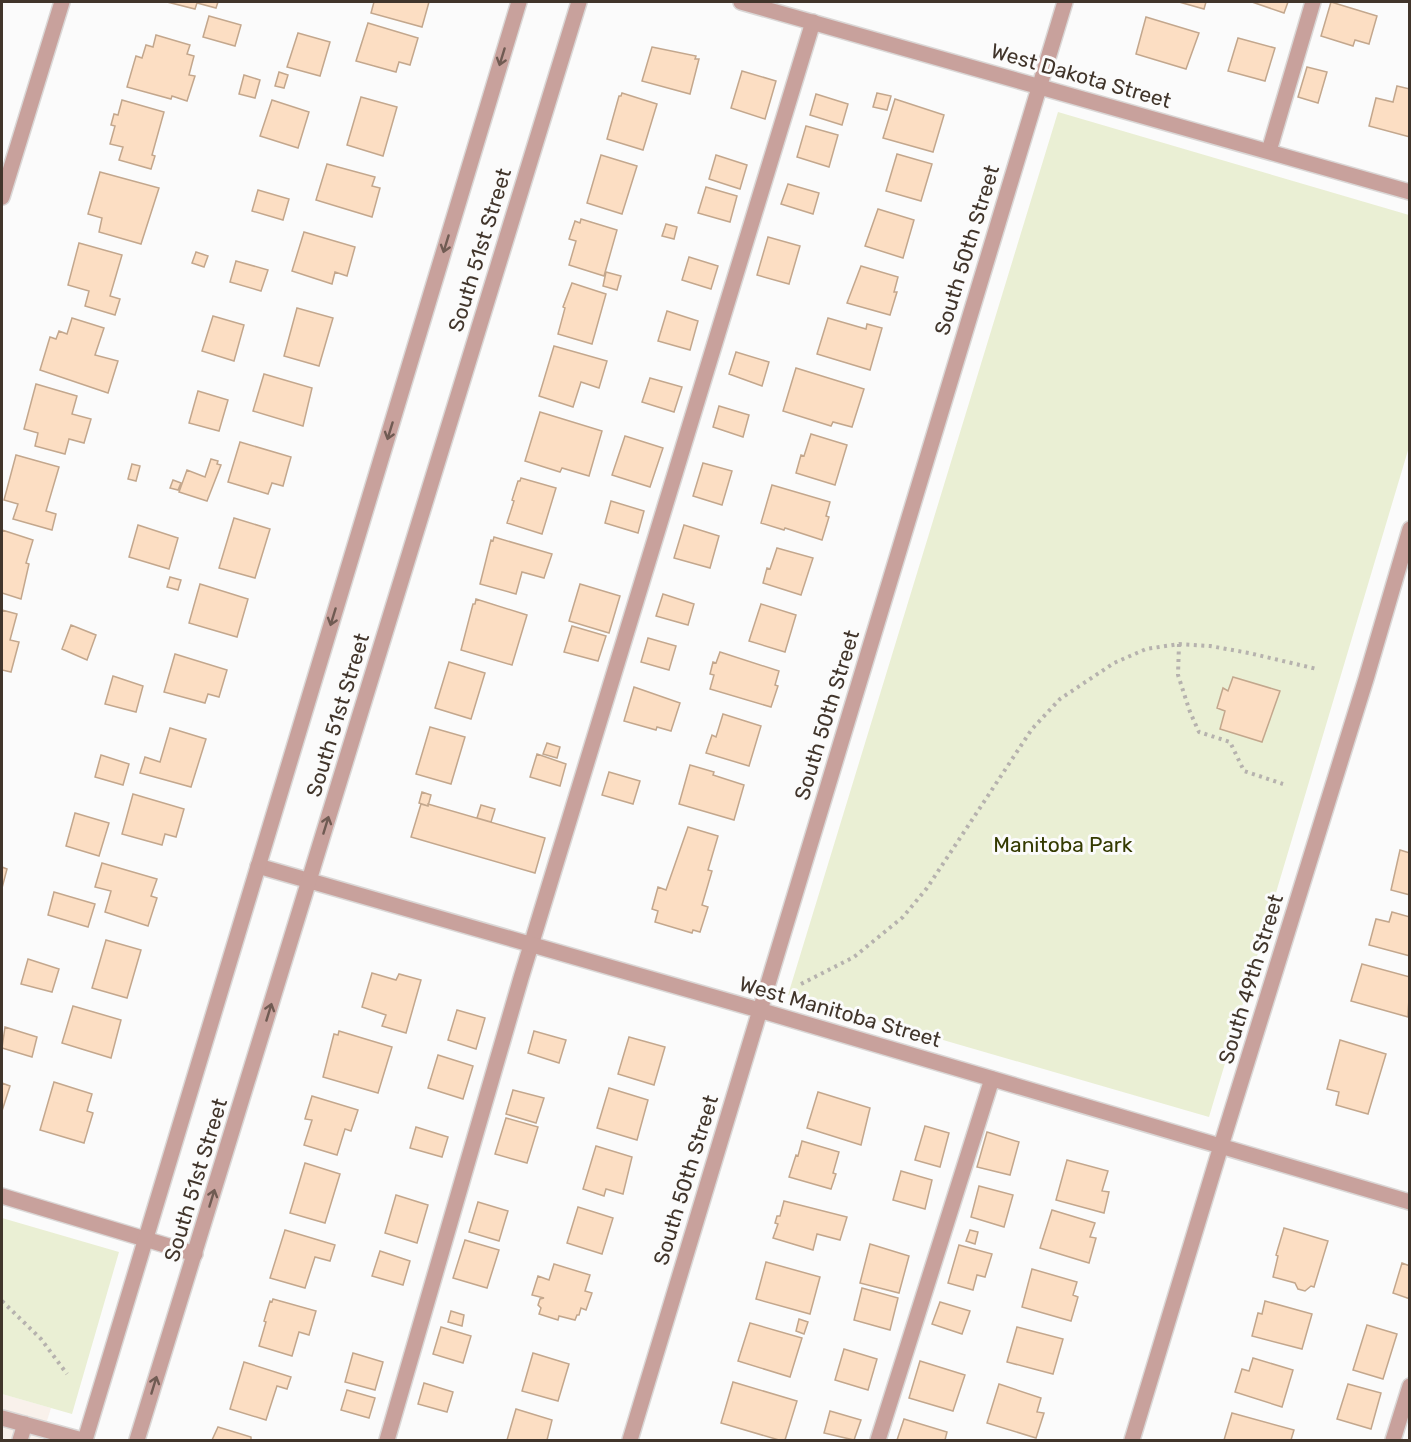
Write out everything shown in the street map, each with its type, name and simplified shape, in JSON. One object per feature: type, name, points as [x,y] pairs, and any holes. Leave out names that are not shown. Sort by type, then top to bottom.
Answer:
[{"type":"street","points":[[2,197],[62,2]]},
{"type":"street","name":"South 51st Street","points":[[84,1440],[519,2]]},
{"type":"street","name":"South 51st Street","points":[[137,1440],[579,2]]},
{"type":"street","name":"West Dakota Street","points":[[741,2],[1410,192]]},
{"type":"street","name":"South 50th Street","points":[[630,1440],[1065,2]]},
{"type":"street","points":[[1269,151],[1313,2]]},
{"type":"street","points":[[387,1440],[531,945],[813,22]]},
{"type":"street","name":"South 49th Street","points":[[1132,1440],[1410,530]]},
{"type":"street","name":"West Manitoba Street","points":[[258,866],[759,1010],[1410,1202]]},
{"type":"street","points":[[878,1440],[992,1079]]},
{"type":"street","points":[[2,1196],[195,1254]]},
{"type":"street","points":[[1393,1440],[1410,1386]]},
{"type":"street","points":[[2,1418],[84,1440]]},
{"type":"street","points":[[20,1440],[25,1424]]},
{"type":"path","points":[[1179,644],[1178,675],[1199,732],[1230,742],[1244,771],[1283,784]]},
{"type":"path","points":[[801,984],[854,957],[903,917],[927,888],[1032,729],[1060,699],[1114,663],[1146,649],[1179,644],[1210,646],[1249,653],[1317,669]]},
{"type":"path","points":[[2,1301],[41,1339],[67,1374]]},
{"type":"shaded area","points":[[2,1394],[51,1408],[41,1440],[2,1440]]},
{"type":"green space","name":"Manitoba Park","points":[[1058,112],[1409,215],[1409,447],[1209,1117],[788,995]]},
{"type":"green space","points":[[2,1218],[119,1252],[72,1414],[2,1394]]},
{"type":"building","points":[[167,2],[218,2],[216,8],[197,3],[195,9]]},
{"type":"building","points":[[374,2],[429,2],[422,27],[371,13]]},
{"type":"building","points":[[1179,2],[1206,2],[1204,9]]},
{"type":"building","points":[[1252,2],[1288,2],[1284,13]]},
{"type":"building","points":[[1331,2],[1377,16],[1369,44],[1355,40],[1353,46],[1321,36]]},
{"type":"building","points":[[209,16],[241,25],[235,46],[203,37]]},
{"type":"building","points":[[1146,17],[1199,33],[1186,69],[1136,54]]},
{"type":"building","points":[[368,23],[418,38],[410,65],[399,62],[396,72],[356,61]]},
{"type":"building","points":[[298,33],[330,42],[320,76],[287,67]]},
{"type":"building","points":[[156,35],[190,45],[187,54],[194,56],[189,75],[195,76],[187,101],[127,87],[136,56],[142,58],[146,45],[153,47]]},
{"type":"building","points":[[1238,38],[1275,48],[1265,81],[1228,71]]},
{"type":"building","points":[[652,47],[696,56],[695,59],[699,59],[690,94],[642,81]]},
{"type":"building","points":[[1307,67],[1327,72],[1318,103],[1298,97]]},
{"type":"building","points":[[742,71],[776,81],[765,119],[731,108]]},
{"type":"building","points":[[279,72],[288,75],[284,88],[275,86]]},
{"type":"building","points":[[244,75],[260,80],[255,98],[239,94]]},
{"type":"building","points":[[1397,86],[1410,89],[1410,137],[1369,126],[1376,98],[1393,102]]},
{"type":"building","points":[[622,93],[657,104],[643,150],[607,139],[619,96]]},
{"type":"building","points":[[877,93],[891,96],[887,110],[873,107]]},
{"type":"building","points":[[816,94],[848,104],[842,125],[810,115]]},
{"type":"building","points":[[361,97],[397,107],[383,156],[347,145]]},
{"type":"building","points":[[895,99],[944,115],[933,152],[883,138]]},
{"type":"building","points":[[122,100],[164,112],[152,155],[155,156],[151,169],[119,160],[123,147],[110,144],[115,126],[111,125],[114,114],[118,115]]},
{"type":"building","points":[[272,100],[309,112],[298,148],[260,136]]},
{"type":"building","points":[[806,126],[838,135],[829,167],[797,157]]},
{"type":"building","points":[[897,154],[932,164],[921,201],[886,191]]},
{"type":"building","points":[[601,155],[637,166],[622,214],[587,203]]},
{"type":"building","points":[[716,155],[747,165],[740,189],[709,179]]},
{"type":"building","points":[[327,164],[375,177],[372,186],[380,188],[372,217],[316,200]]},
{"type":"building","points":[[100,172],[159,188],[141,244],[99,232],[102,218],[88,214]]},
{"type":"building","points":[[788,184],[819,193],[813,214],[781,204]]},
{"type":"building","points":[[706,187],[737,196],[730,222],[698,213]]},
{"type":"building","points":[[258,190],[289,199],[283,220],[252,211]]},
{"type":"building","points":[[878,209],[914,220],[903,258],[865,246]]},
{"type":"building","points":[[581,219],[617,230],[604,276],[569,265],[576,241],[569,239],[575,221],[580,223]]},
{"type":"building","points":[[666,224],[677,227],[674,239],[662,236]]},
{"type":"building","points":[[304,232],[355,247],[347,276],[335,272],[332,284],[292,271]]},
{"type":"building","points":[[768,237],[800,246],[789,284],[757,275]]},
{"type":"building","points":[[79,243],[122,255],[110,296],[120,299],[115,315],[85,306],[89,291],[68,285]]},
{"type":"building","points":[[196,252],[208,256],[204,267],[192,263]]},
{"type":"building","points":[[689,257],[718,266],[711,289],[682,280]]},
{"type":"building","points":[[236,261],[268,270],[261,291],[230,282]]},
{"type":"building","points":[[861,266],[898,277],[894,292],[897,292],[890,315],[847,303]]},
{"type":"building","points":[[606,272],[621,276],[617,290],[603,286]]},
{"type":"building","points":[[572,283],[606,294],[592,344],[558,334],[565,308],[563,307]]},
{"type":"building","points":[[297,308],[333,318],[319,366],[284,356]]},
{"type":"building","points":[[667,311],[698,321],[690,350],[658,341]]},
{"type":"building","points":[[213,316],[244,325],[234,361],[202,351]]},
{"type":"building","points":[[72,318],[104,328],[95,355],[118,361],[108,393],[40,370],[50,337],[56,339],[59,331],[67,334]]},
{"type":"building","points":[[828,318],[866,329],[867,324],[882,328],[870,370],[817,354]]},
{"type":"building","points":[[554,346],[607,361],[599,388],[581,382],[573,407],[539,396]]},
{"type":"building","points":[[736,352],[769,362],[762,386],[729,374]]},
{"type":"building","points":[[796,368],[864,389],[852,427],[833,422],[831,426],[783,411]]},
{"type":"building","points":[[264,374],[312,388],[303,426],[253,411]]},
{"type":"building","points":[[650,378],[682,387],[674,412],[642,402]]},
{"type":"building","points":[[36,384],[77,396],[72,414],[91,419],[84,443],[69,439],[65,454],[35,446],[38,433],[24,429]]},
{"type":"building","points":[[198,391],[228,400],[219,431],[189,423]]},
{"type":"building","points":[[719,406],[749,415],[743,437],[713,427]]},
{"type":"building","points":[[540,412],[602,431],[589,476],[562,468],[560,472],[525,461]]},
{"type":"building","points":[[811,434],[847,445],[835,485],[796,473]]},
{"type":"building","points":[[625,436],[663,448],[650,487],[612,475]]},
{"type":"building","points":[[240,442],[291,457],[283,486],[272,483],[268,494],[228,482]]},
{"type":"building","points":[[16,455],[59,467],[46,511],[56,514],[52,530],[13,519],[18,504],[4,500]]},
{"type":"building","points":[[211,459],[218,461],[217,464],[221,465],[207,501],[179,492],[187,470],[205,477]]},
{"type":"building","points":[[703,463],[732,471],[722,505],[693,496]]},
{"type":"building","points":[[132,464],[140,466],[136,481],[128,479]]},
{"type":"building","points":[[521,478],[556,488],[542,534],[507,523],[514,501],[512,500]]},
{"type":"building","points":[[173,480],[181,483],[178,490],[170,488]]},
{"type":"building","points":[[772,485],[830,502],[826,516],[829,517],[822,540],[761,523]]},
{"type":"building","points":[[611,501],[644,511],[638,533],[605,523]]},
{"type":"building","points":[[234,518],[270,529],[255,578],[219,568]]},
{"type":"building","points":[[138,525],[178,538],[169,569],[129,557]]},
{"type":"building","points":[[684,525],[719,536],[710,568],[674,558]]},
{"type":"building","points":[[2,530],[33,540],[26,563],[29,564],[21,599],[2,593]]},
{"type":"building","points":[[494,537],[552,554],[544,578],[522,572],[516,594],[480,584],[491,540],[493,541]]},
{"type":"building","points":[[777,548],[813,558],[801,595],[763,583],[767,568],[770,569]]},
{"type":"building","points":[[170,577],[181,580],[178,590],[167,587]]},
{"type":"building","points":[[200,584],[248,599],[237,637],[189,623]]},
{"type":"building","points":[[580,584],[620,596],[609,633],[569,621]]},
{"type":"building","points":[[663,594],[694,604],[688,625],[656,616]]},
{"type":"building","points":[[476,599],[527,615],[512,665],[461,650]]},
{"type":"building","points":[[761,604],[796,615],[785,652],[749,641]]},
{"type":"building","points":[[2,610],[17,614],[10,640],[19,642],[11,672],[2,670]]},
{"type":"building","points":[[71,625],[96,635],[87,660],[62,649]]},
{"type":"building","points":[[572,626],[606,636],[598,661],[564,652]]},
{"type":"building","points":[[648,638],[676,646],[669,670],[641,662]]},
{"type":"building","points":[[720,652],[779,671],[775,685],[778,686],[771,707],[710,689],[714,675],[710,674],[713,662],[716,663]]},
{"type":"building","points":[[175,654],[227,670],[219,697],[208,694],[205,703],[164,692]]},
{"type":"building","points":[[449,662],[485,673],[471,719],[435,708]]},
{"type":"building","points":[[113,676],[143,686],[136,712],[105,704]]},
{"type":"building","points":[[1233,677],[1280,691],[1262,742],[1220,729],[1225,711],[1217,708],[1223,688],[1228,691]]},
{"type":"building","points":[[634,687],[680,703],[671,731],[657,727],[656,730],[624,721]]},
{"type":"building","points":[[723,714],[761,726],[749,766],[706,753],[712,735],[716,737]]},
{"type":"building","points":[[430,727],[465,737],[451,784],[416,774]]},
{"type":"building","points":[[170,728],[206,739],[191,787],[140,773],[145,757],[160,762]]},
{"type":"building","points":[[547,743],[560,747],[557,758],[543,754]]},
{"type":"building","points":[[537,754],[566,764],[560,786],[530,777]]},
{"type":"building","points":[[101,755],[129,764],[123,785],[95,777]]},
{"type":"building","points":[[690,765],[744,785],[734,820],[679,804]]},
{"type":"building","points":[[609,772],[640,781],[633,804],[602,795]]},
{"type":"building","points":[[422,792],[431,795],[428,806],[419,803]]},
{"type":"building","points":[[133,794],[184,809],[176,837],[165,834],[162,845],[122,834]]},
{"type":"building","points":[[421,804],[428,806],[428,804],[545,838],[535,873],[411,837]]},
{"type":"building","points":[[481,805],[495,809],[491,822],[477,818]]},
{"type":"building","points":[[75,813],[109,823],[99,856],[66,846]]},
{"type":"building","points":[[688,827],[718,836],[708,870],[712,871],[702,905],[708,907],[700,932],[693,930],[692,933],[655,922],[658,911],[652,909],[658,887],[666,890]]},
{"type":"building","points":[[1400,850],[1410,853],[1410,895],[1391,890]]},
{"type":"building","points":[[102,863],[157,879],[151,896],[157,898],[148,926],[105,912],[111,891],[95,887]]},
{"type":"building","points":[[2,867],[7,869],[2,888]]},
{"type":"building","points":[[54,892],[95,904],[88,927],[48,915]]},
{"type":"building","points":[[1392,912],[1410,917],[1410,956],[1369,945],[1376,919],[1389,922]]},
{"type":"building","points":[[106,940],[141,950],[127,998],[92,988]]},
{"type":"building","points":[[28,959],[59,969],[52,992],[21,984]]},
{"type":"building","points":[[1362,964],[1410,977],[1408,1017],[1351,1001]]},
{"type":"building","points":[[372,973],[396,980],[399,974],[421,980],[406,1033],[382,1026],[386,1015],[362,1007]]},
{"type":"building","points":[[73,1006],[121,1020],[111,1058],[62,1043]]},
{"type":"building","points":[[457,1010],[485,1018],[476,1049],[448,1040]]},
{"type":"building","points":[[5,1027],[37,1037],[32,1057],[2,1048]]},
{"type":"building","points":[[339,1031],[392,1047],[378,1093],[323,1077],[334,1034],[338,1035]]},
{"type":"building","points":[[534,1031],[566,1040],[559,1063],[528,1053]]},
{"type":"building","points":[[629,1037],[665,1047],[654,1085],[618,1074]]},
{"type":"building","points":[[1340,1040],[1386,1054],[1368,1114],[1336,1105],[1339,1092],[1327,1089]]},
{"type":"building","points":[[438,1055],[473,1066],[463,1099],[428,1088]]},
{"type":"building","points":[[54,1082],[92,1094],[87,1111],[93,1113],[84,1143],[40,1130]]},
{"type":"building","points":[[2,1083],[10,1086],[2,1111]]},
{"type":"building","points":[[609,1088],[648,1100],[637,1140],[597,1128]]},
{"type":"building","points":[[513,1090],[544,1098],[536,1123],[506,1114]]},
{"type":"building","points":[[818,1092],[870,1108],[861,1145],[807,1128]]},
{"type":"building","points":[[312,1096],[358,1110],[351,1131],[345,1129],[337,1155],[304,1145],[312,1120],[305,1119]]},
{"type":"building","points":[[506,1118],[538,1127],[527,1163],[495,1154]]},
{"type":"building","points":[[925,1126],[949,1133],[940,1167],[915,1160]]},
{"type":"building","points":[[416,1127],[448,1137],[442,1157],[410,1148]]},
{"type":"building","points":[[987,1132],[1019,1142],[1010,1175],[977,1167]]},
{"type":"building","points":[[802,1141],[839,1152],[831,1189],[789,1177]]},
{"type":"building","points":[[596,1146],[632,1157],[623,1194],[606,1189],[604,1196],[583,1189]]},
{"type":"building","points":[[1067,1160],[1108,1171],[1102,1191],[1109,1192],[1104,1213],[1056,1200]]},
{"type":"building","points":[[305,1163],[340,1174],[325,1223],[290,1213]]},
{"type":"building","points":[[901,1171],[932,1180],[925,1209],[893,1200]]},
{"type":"building","points":[[979,1186],[1013,1195],[1004,1227],[971,1217]]},
{"type":"building","points":[[396,1195],[428,1205],[417,1243],[385,1233]]},
{"type":"building","points":[[784,1201],[847,1217],[840,1240],[817,1234],[813,1250],[773,1238],[778,1224],[775,1223],[777,1216],[780,1216]]},
{"type":"building","points":[[478,1202],[508,1211],[499,1241],[469,1232]]},
{"type":"building","points":[[578,1207],[613,1218],[602,1254],[567,1243]]},
{"type":"building","points":[[1052,1210],[1095,1223],[1090,1237],[1096,1238],[1089,1263],[1040,1248]]},
{"type":"building","points":[[1284,1228],[1328,1241],[1314,1287],[1311,1286],[1305,1291],[1298,1289],[1295,1283],[1273,1277],[1278,1256],[1276,1255]]},
{"type":"building","points":[[285,1230],[335,1245],[330,1261],[315,1257],[305,1288],[270,1278]]},
{"type":"building","points":[[970,1230],[978,1232],[975,1244],[966,1241]]},
{"type":"building","points":[[465,1240],[499,1250],[487,1288],[453,1278]]},
{"type":"building","points":[[870,1244],[909,1256],[899,1293],[860,1283]]},
{"type":"building","points":[[959,1245],[992,1254],[985,1277],[977,1275],[973,1290],[948,1283]]},
{"type":"building","points":[[380,1251],[410,1261],[403,1285],[372,1276]]},
{"type":"building","points":[[766,1262],[820,1277],[810,1314],[756,1299]]},
{"type":"building","points":[[1402,1263],[1410,1266],[1410,1299],[1393,1293]]},
{"type":"building","points":[[554,1264],[590,1275],[585,1291],[592,1293],[586,1310],[581,1308],[575,1320],[559,1316],[558,1320],[539,1314],[541,1308],[538,1305],[540,1299],[544,1298],[532,1295],[538,1276],[549,1280]]},
{"type":"building","points":[[1032,1269],[1077,1282],[1073,1295],[1078,1297],[1071,1321],[1022,1307]]},
{"type":"building","points":[[862,1288],[898,1298],[890,1330],[854,1320]]},
{"type":"building","points":[[273,1299],[316,1311],[309,1335],[299,1332],[292,1356],[259,1346],[266,1322],[264,1321],[270,1301],[272,1302]]},
{"type":"building","points":[[1265,1301],[1312,1314],[1302,1349],[1252,1336],[1258,1313],[1262,1314]]},
{"type":"building","points":[[940,1302],[970,1311],[962,1334],[932,1324]]},
{"type":"building","points":[[451,1311],[464,1315],[462,1326],[448,1322]]},
{"type":"building","points":[[799,1319],[808,1322],[804,1334],[796,1331]]},
{"type":"building","points":[[750,1323],[802,1338],[790,1377],[738,1361]]},
{"type":"building","points":[[1367,1325],[1397,1334],[1383,1379],[1353,1370]]},
{"type":"building","points":[[441,1327],[471,1336],[463,1363],[433,1354]]},
{"type":"building","points":[[1017,1327],[1063,1339],[1053,1374],[1007,1362]]},
{"type":"building","points":[[844,1349],[877,1359],[868,1390],[835,1380]]},
{"type":"building","points":[[353,1353],[383,1362],[375,1390],[345,1382]]},
{"type":"building","points":[[533,1353],[569,1364],[558,1401],[522,1391]]},
{"type":"building","points":[[1253,1358],[1293,1370],[1282,1407],[1235,1392],[1242,1369],[1249,1371]]},
{"type":"building","points":[[920,1361],[965,1375],[953,1411],[909,1398]]},
{"type":"building","points":[[244,1362],[291,1377],[287,1389],[277,1386],[266,1420],[230,1409]]},
{"type":"building","points":[[733,1382],[797,1401],[785,1440],[721,1423]]},
{"type":"building","points":[[424,1383],[453,1392],[447,1412],[418,1404]]},
{"type":"building","points":[[999,1384],[1041,1398],[1037,1412],[1044,1413],[1036,1438],[987,1423]]},
{"type":"building","points":[[1348,1384],[1381,1393],[1371,1429],[1337,1419]]},
{"type":"building","points":[[347,1390],[375,1398],[369,1418],[341,1410]]},
{"type":"building","points":[[516,1409],[552,1420],[547,1440],[507,1440]]},
{"type":"building","points":[[830,1411],[861,1420],[854,1440],[824,1433]]},
{"type":"building","points":[[1232,1413],[1294,1430],[1291,1440],[1224,1440]]},
{"type":"building","points":[[904,1419],[947,1432],[945,1440],[897,1440]]},
{"type":"building","points":[[218,1427],[251,1437],[251,1440],[212,1440]]}]
